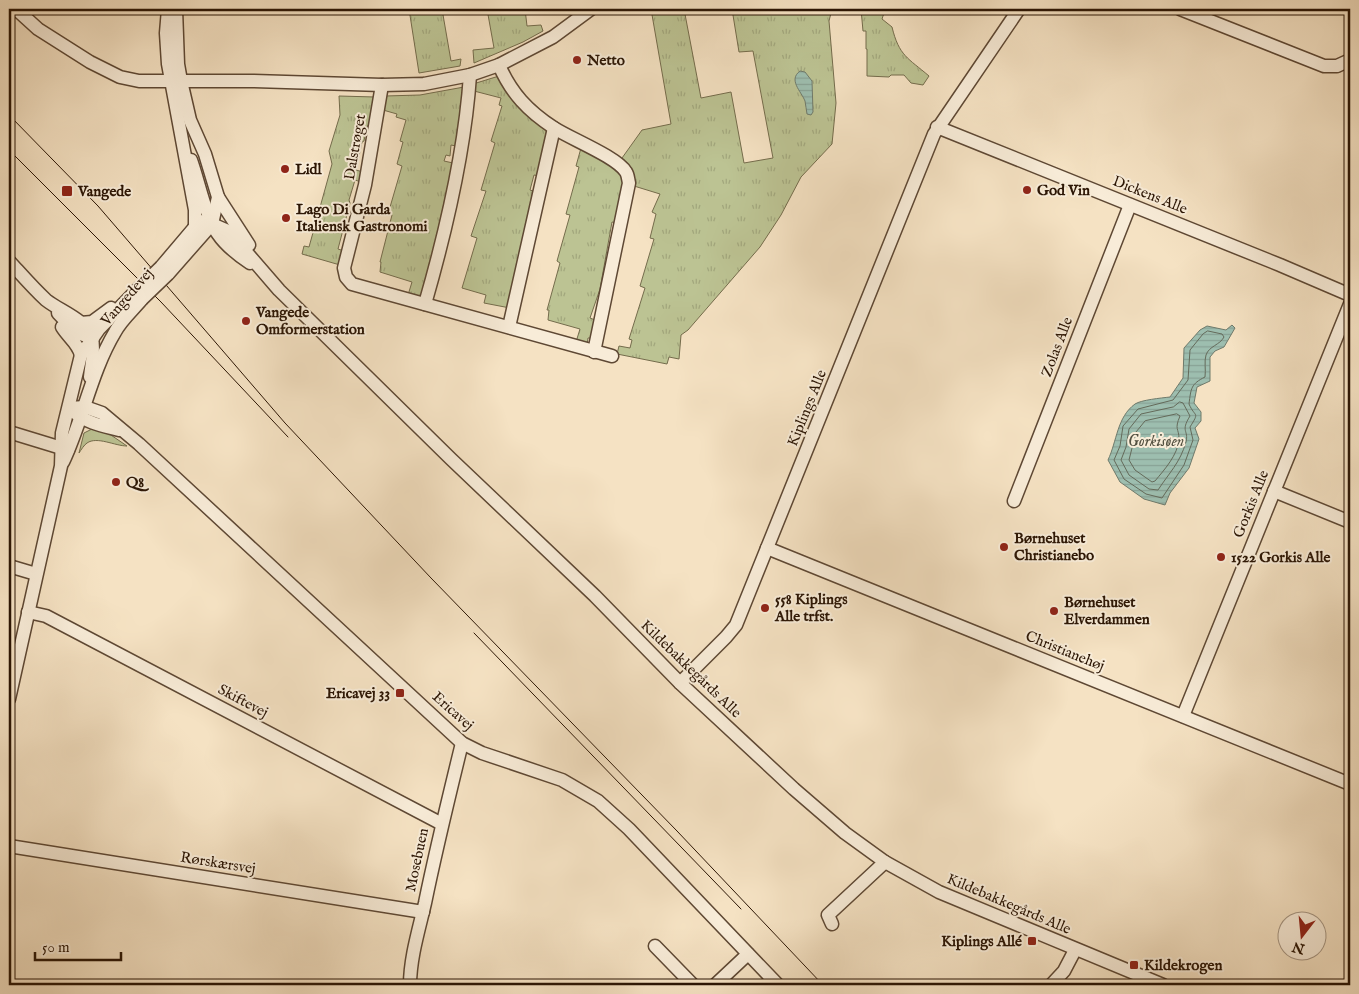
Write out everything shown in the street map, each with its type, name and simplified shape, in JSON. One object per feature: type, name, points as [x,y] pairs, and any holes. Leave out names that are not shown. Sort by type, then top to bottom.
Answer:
[{"type":"street","points":[[16,9],[38,29],[90,62],[120,78],[140,82],[382,85],[424,84],[470,75],[500,65],[553,37],[591,9]]},
{"type":"street","points":[[168,9],[166,40],[176,81],[205,154],[218,197],[222,225]]},
{"type":"street","points":[[176,9],[178,32],[176,81],[190,193],[195,210],[194,226]]},
{"type":"street","name":"Kiplings Alle","points":[[680,683],[732,632],[937,127],[1019,9]]},
{"type":"street","points":[[1180,9],[1324,66],[1338,66],[1350,60]]},
{"type":"street","points":[[500,65],[508,84],[519,99],[554,128],[616,162],[627,172],[629,183],[594,352]]},
{"type":"street","points":[[425,304],[443,235],[468,111],[470,75]]},
{"type":"street","name":"Dalstrøget","points":[[382,85],[365,185],[344,268],[346,277],[352,284],[612,356]]},
{"type":"street","name":"Dickens Alle","points":[[937,127],[1350,295]]},
{"type":"street","points":[[181,128],[204,200],[222,225]]},
{"type":"street","points":[[509,327],[554,128]]},
{"type":"street","name":"Zolas Alle","points":[[1014,501],[1130,205]]},
{"type":"street","name":"Vangedevej","points":[[167,271],[194,226],[200,221],[222,225]]},
{"type":"street","name":"Vangedevej","points":[[65,448],[62,433],[82,355],[92,338],[137,295],[222,225]]},
{"type":"street","name":"Kildebakkegårds Alle","points":[[222,225],[266,276],[451,459],[595,596],[680,683],[794,789],[845,833],[885,862],[939,892],[1075,950],[1164,985]]},
{"type":"street","points":[[9,261],[71,328],[83,336],[92,338],[106,336],[115,332]]},
{"type":"street","points":[[81,323],[92,322],[137,295]]},
{"type":"street","name":"Vangedevej","points":[[9,699],[65,448],[84,408],[101,361],[115,332],[137,295]]},
{"type":"street","points":[[47,300],[81,323],[92,338],[92,352],[84,408]]},
{"type":"street","points":[[47,300],[69,336],[77,344],[82,355]]},
{"type":"street","name":"Gorkis Alle","points":[[1183,716],[1350,304]]},
{"type":"street","name":"Ericavej","points":[[69,408],[84,408],[121,430],[160,463],[462,742],[482,753],[562,780],[598,801],[629,829],[778,985]]},
{"type":"street","points":[[9,432],[65,448]]},
{"type":"street","points":[[1274,491],[1350,522]]},
{"type":"street","name":"Christianehøj","points":[[767,548],[1350,784]]},
{"type":"street","points":[[9,566],[36,574]]},
{"type":"street","name":"Skiftevej","points":[[28,612],[46,616],[442,824]]},
{"type":"street","name":"Mosebuen","points":[[410,985],[410,973],[423,912],[462,742]]},
{"type":"street","name":"Rørskærsvej","points":[[9,846],[423,912]]},
{"type":"street","points":[[832,924],[828,915],[885,862]]},
{"type":"street","points":[[655,946],[693,985]]},
{"type":"street","points":[[1051,985],[1064,971],[1075,950]]},
{"type":"street","points":[[715,985],[748,954]]},
{"type":"green space","points":[[409,9],[442,9],[451,61],[461,59],[460,66],[419,73]]},
{"type":"green space","points":[[487,9],[525,9],[527,26],[541,25],[543,31],[523,42],[474,63],[473,50],[494,48]]},
{"type":"green space","points":[[651,9],[684,9],[701,98],[731,92],[744,163],[773,158],[753,51],[739,52],[732,9],[832,9],[829,21],[836,103],[832,144],[801,177],[781,215],[760,247],[688,330],[681,335],[679,359],[669,357],[667,364],[617,354],[619,346],[630,348],[632,340],[629,339],[645,288],[640,286],[654,239],[650,238],[656,214],[652,212],[660,194],[634,186],[632,170],[622,158],[642,130],[671,124]]},
{"type":"green space","points":[[861,9],[885,10],[882,19],[892,27],[901,51],[929,76],[923,85],[911,83],[904,75],[891,75],[889,77],[867,76],[866,31],[863,31]]},
{"type":"green space","points":[[499,76],[547,132],[539,176],[534,175],[530,190],[536,192],[510,308],[484,303],[486,295],[462,288],[477,238],[471,236],[486,191],[481,190],[495,143],[491,141],[502,106],[499,105],[501,98],[474,91],[473,84]]},
{"type":"green space","points":[[464,87],[456,146],[451,145],[450,156],[446,155],[444,161],[453,163],[424,292],[417,297],[408,295],[412,282],[380,272],[380,262],[392,215],[388,214],[402,166],[397,164],[403,142],[400,141],[406,120],[396,117],[397,114],[383,110],[385,96],[420,95]]},
{"type":"green space","points":[[339,96],[375,97],[372,126],[367,126],[356,170],[363,172],[361,182],[355,180],[338,249],[344,251],[340,265],[302,254],[304,246],[309,247],[332,164],[329,151],[340,115]]},
{"type":"green space","points":[[581,148],[613,165],[624,176],[617,223],[612,222],[600,289],[590,318],[595,320],[592,338],[588,338],[587,345],[576,342],[580,329],[548,320],[549,310],[547,310],[560,263],[557,261],[570,215],[566,214],[579,167],[576,166]]},
{"type":"green space","points":[[94,428],[108,433],[127,446],[91,441],[79,453],[84,433]]},
{"type":"water","points":[[800,71],[805,72],[812,81],[813,112],[811,115],[807,114],[805,101],[795,82],[795,78]]},
{"type":"water","name":"Gorkisøen","points":[[1232,325],[1235,328],[1224,347],[1215,351],[1210,357],[1210,381],[1197,387],[1194,403],[1201,412],[1201,421],[1195,428],[1199,439],[1189,468],[1170,493],[1165,505],[1144,499],[1120,482],[1108,460],[1124,416],[1135,404],[1146,400],[1170,397],[1183,378],[1184,348],[1200,330],[1207,326],[1226,330]]},
{"type":"tram line","points":[[9,115],[98,206],[285,423],[431,578],[677,831],[823,985]]},
{"type":"tram line","points":[[9,150],[161,302],[288,437]]},
{"type":"tram line","points":[[474,633],[741,909]]},
{"type":"place","name":"Netto","points":[[577,60]]},
{"type":"place","name":"Lidl","points":[[285,169]]},
{"type":"place","name":"God Vin","points":[[1027,190]]},
{"type":"place","name":"Vangede","points":[[67,191]]},
{"type":"place","name":"Lago Di Garda Italiensk Gastronomi","points":[[286,218]]},
{"type":"place","name":"Vangede Omformerstation","points":[[246,321]]},
{"type":"place","name":"Q8","points":[[116,482]]},
{"type":"place","name":"Børnehuset Christianebo","points":[[1004,547]]},
{"type":"place","name":"1522 Gorkis Alle","points":[[1221,557]]},
{"type":"place","name":"558 Kiplings Alle trfst.","points":[[765,608]]},
{"type":"place","name":"Børnehuset Elverdammen","points":[[1054,611]]},
{"type":"place","name":"Ericavej 33","points":[[400,693]]},
{"type":"place","name":"Kiplings Allé","points":[[1032,941]]},
{"type":"place","name":"Kildekrogen","points":[[1134,965]]}]
